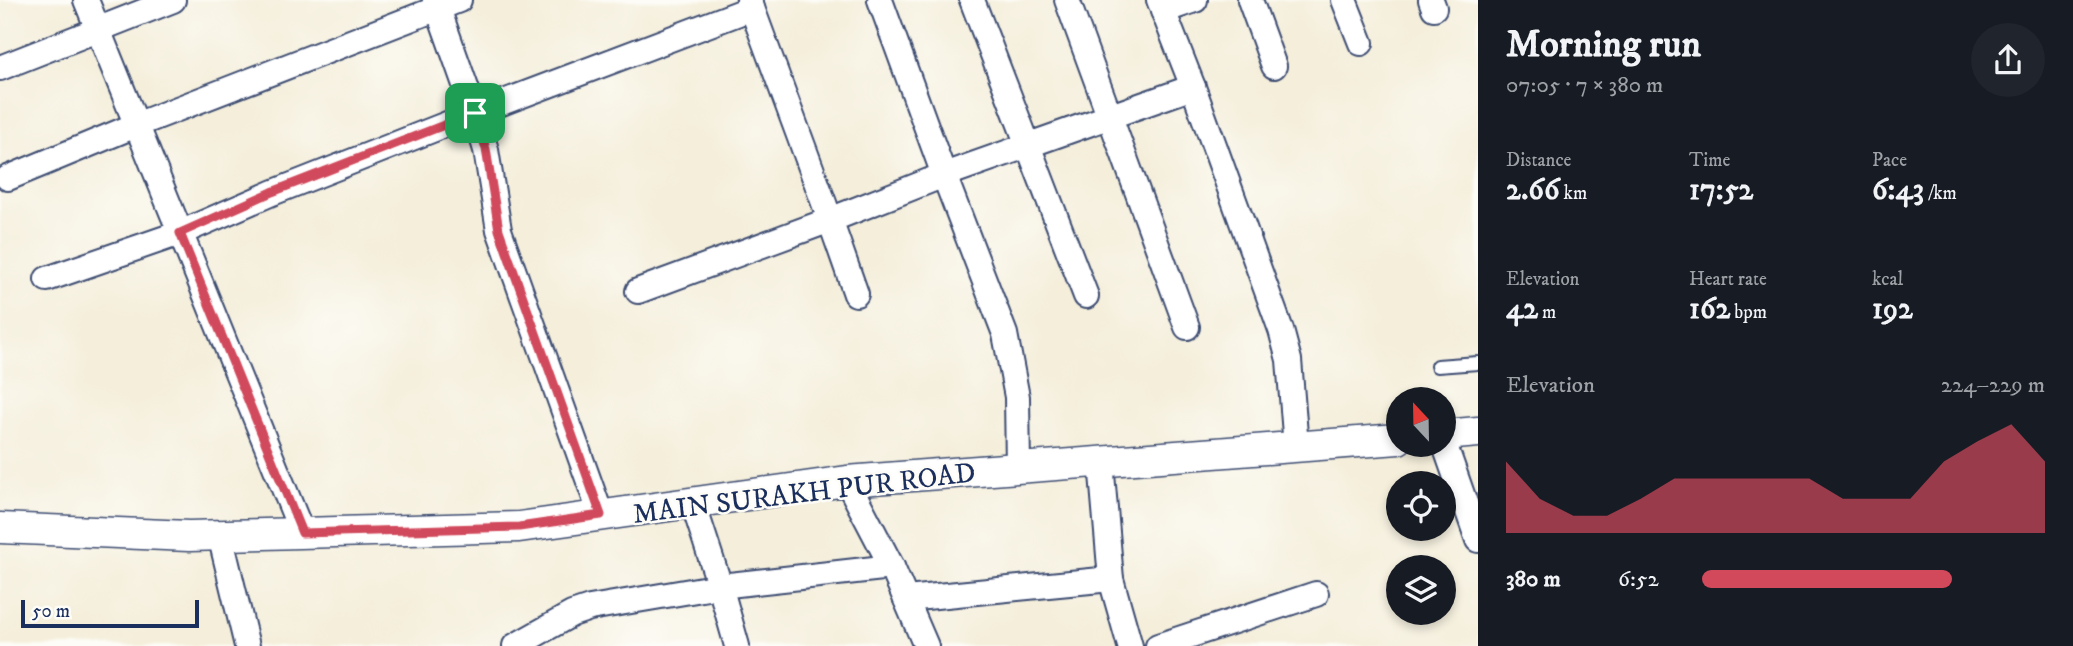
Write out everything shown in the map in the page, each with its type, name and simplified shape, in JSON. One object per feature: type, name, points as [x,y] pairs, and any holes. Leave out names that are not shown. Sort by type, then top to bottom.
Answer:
[{"type":"street","points":[[86,0],[302,533]]},
{"type":"street","points":[[0,68],[173,0]]},
{"type":"street","points":[[880,0],[1005,334],[1017,397],[1018,468]]},
{"type":"street","points":[[972,0],[1086,296]]},
{"type":"street","points":[[1067,0],[1187,327]]},
{"type":"street","points":[[1195,0],[1161,6],[1194,87],[1281,330],[1289,360],[1296,447]]},
{"type":"street","points":[[1250,0],[1274,66]]},
{"type":"street","points":[[1344,0],[1361,43]]},
{"type":"street","points":[[8,178],[444,3],[486,149],[499,230],[601,515]]},
{"type":"street","points":[[47,279],[180,233],[272,192],[750,4],[856,293]]},
{"type":"street","points":[[638,291],[944,175],[1194,87]]},
{"type":"street","points":[[1456,434],[1478,432]]},
{"type":"street","name":"MAIN SURAKH PUR ROAD","points":[[0,528],[188,536],[519,527],[846,481],[1386,440]]},
{"type":"street","points":[[1449,457],[1478,540]]},
{"type":"street","points":[[1101,462],[1111,579],[1130,646]]},
{"type":"street","points":[[846,481],[892,567],[926,646]]},
{"type":"street","points":[[693,503],[720,586],[733,645]]},
{"type":"street","points":[[220,535],[247,646]]},
{"type":"street","points":[[515,646],[572,614],[590,608],[720,586],[892,567]]},
{"type":"street","points":[[906,599],[1111,579]]},
{"type":"street","points":[[1158,646],[1316,594]]},
{"type":"lane","points":[[1437,366],[1478,363]]},
{"type":"route","points":[[475,113],[486,149],[499,230],[601,515],[519,527],[302,533],[180,233],[272,192],[475,113]]}]
